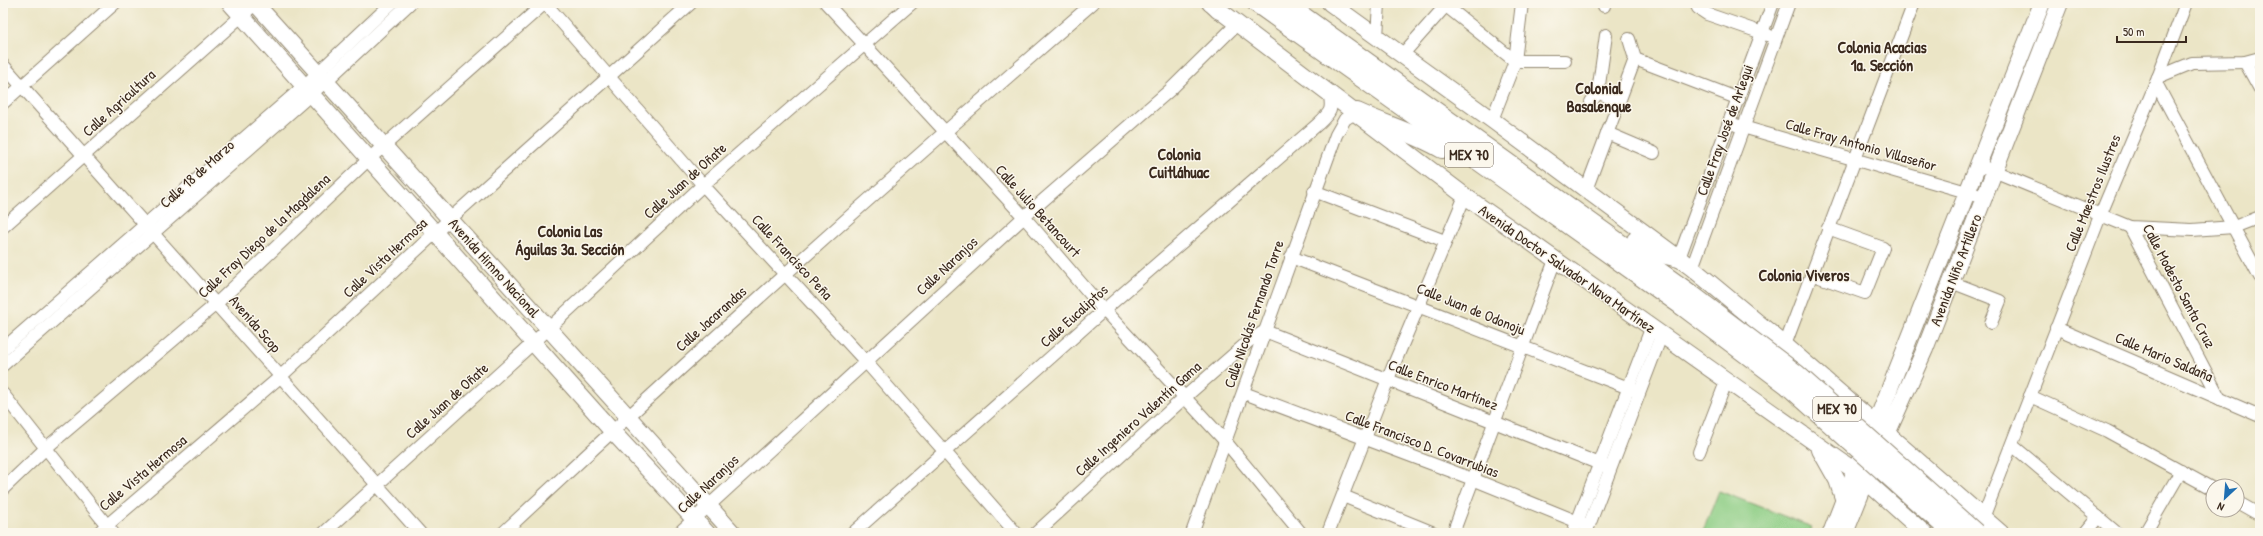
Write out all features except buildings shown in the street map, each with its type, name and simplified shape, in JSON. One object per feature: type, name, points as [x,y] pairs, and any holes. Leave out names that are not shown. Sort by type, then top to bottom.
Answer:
[{"type":"highway","name":"MEX 70","points":[[1256,3],[1526,196],[1687,300],[1797,374],[1980,525]]},
{"type":"highway","name":"MEX 70","points":[[1285,3],[1446,118],[1687,300],[1787,385],[1952,533]]},
{"type":"highway","points":[[1293,3],[1332,37]]},
{"type":"highway","points":[[1356,112],[1392,127],[1422,137],[1481,172],[1526,196]]},
{"type":"highway","points":[[1446,118],[1513,154],[1653,252],[1685,263]]},
{"type":"main road","name":"Avenida Himno Nacional","points":[[230,3],[612,431],[707,533]]},
{"type":"main road","name":"Avenida Himno Nacional","points":[[256,3],[733,533]]},
{"type":"main road","points":[[1330,3],[1492,120],[1685,263],[1785,345],[1850,401],[1921,465],[1980,525],[2001,533]]},
{"type":"main road","name":"Avenida Niño Artillero","points":[[1881,430],[1967,192],[1979,165],[2041,3]]},
{"type":"main road","name":"Avenida Doctor Salvador Nava Martínez","points":[[1214,5],[1464,196],[1860,476],[1924,533]]},
{"type":"main road","name":"Avenida Niño Artillero","points":[[1845,533],[1850,504],[1860,476],[1881,430],[1925,349],[2059,5]]},
{"type":"main road","points":[[1850,401],[1852,413],[1847,428],[1835,442],[1817,445],[1850,504],[1870,500],[1886,499]]},
{"type":"main road","points":[[1900,512],[1898,495],[1901,481],[1911,471],[1921,465]]},
{"type":"main road","name":"Avenida Niño Artillero","points":[[1831,533],[1850,504]]},
{"type":"street","points":[[3,103],[115,3]]},
{"type":"street","name":"Calle Agricultura","points":[[3,227],[256,3]]},
{"type":"street","name":"Calle 18 de Marzo","points":[[322,77],[392,3]]},
{"type":"street","name":"Calle 18 de Marzo","points":[[3,365],[150,230],[322,77],[410,3]]},
{"type":"street","name":"Calle Francisco Peña","points":[[545,3],[703,185],[866,362],[1016,533]]},
{"type":"street","name":"Calle Fray Diego de la Magdalena","points":[[3,489],[46,448],[216,304],[369,159],[545,3]]},
{"type":"street","name":"Calle Vista Hermosa","points":[[106,530],[280,377],[450,219],[691,3]]},
{"type":"street","name":"Calle Julio Betancourt","points":[[826,3],[1024,217],[1104,310],[1225,441],[1301,533]]},
{"type":"street","name":"Calle Juan de Oñate","points":[[324,533],[379,485],[534,343],[703,185],[912,3]]},
{"type":"street","name":"Calle Jacarandas","points":[[503,533],[627,416],[785,274],[944,132],[1093,3]]},
{"type":"street","points":[[1377,37],[1379,3]]},
{"type":"street","points":[[1492,120],[1515,61],[1522,3]]},
{"type":"street","points":[[1696,3],[1698,8],[1707,14],[1776,38]]},
{"type":"street","name":"Calle Fray José de Arlegui","points":[[1685,263],[1730,123],[1773,3]]},
{"type":"street","name":"Calle Fray José de Arlegui","points":[[1685,263],[1743,128],[1789,3]]},
{"type":"street","points":[[1785,345],[1914,3]]},
{"type":"street","points":[[2041,3],[2059,5]]},
{"type":"street","name":"Calle Maestros Ilustres","points":[[1980,525],[2100,216],[2157,80],[2186,3]]},
{"type":"street","points":[[1402,55],[1446,4],[1515,61],[1565,61]]},
{"type":"street","name":"Calle Naranjos","points":[[679,533],[1024,217],[1170,90],[1238,23]]},
{"type":"street","points":[[1591,102],[1598,92],[1606,35]]},
{"type":"street","points":[[1586,190],[1635,59],[1629,39]]},
{"type":"street","points":[[2260,58],[2244,62],[2192,63],[2157,80],[2260,277]]},
{"type":"street","points":[[1635,59],[1739,100]]},
{"type":"street","points":[[2244,62],[2260,89]]},
{"type":"street","name":"Avenida Scop","points":[[3,65],[280,377],[379,485],[420,533]]},
{"type":"street","name":"Calle Eucaliptos","points":[[853,533],[946,452],[1104,310],[1318,124],[1331,110],[1332,105],[1329,92]]},
{"type":"street","points":[[1598,92],[1619,102]]},
{"type":"street","name":"Calle Nicolás Fernando Torre","points":[[1192,533],[1244,393],[1264,332],[1336,134],[1346,119],[1356,112]]},
{"type":"street","name":"Calle Fray Antonio Villaseñor","points":[[1730,123],[1984,197]]},
{"type":"street","points":[[1318,124],[1330,126],[1336,134]]},
{"type":"street","points":[[1607,133],[1654,153]]},
{"type":"street","name":"Calle Modesto Santa Cruz","points":[[1979,165],[2100,216],[2130,227],[2220,399]]},
{"type":"street","points":[[1314,192],[1444,241]]},
{"type":"street","points":[[1328,533],[1418,305],[1464,196]]},
{"type":"street","points":[[2130,227],[2184,230],[2234,227],[2260,217]]},
{"type":"street","points":[[1812,274],[1865,293],[1882,248],[1828,228]]},
{"type":"street","name":"Calle 18 de Marzo","points":[[3,350],[150,230]]},
{"type":"street","name":"Calle Juan de Odonoju","points":[[1291,257],[1634,390]]},
{"type":"street","points":[[1453,533],[1475,480],[1555,260]]},
{"type":"street","points":[[1951,282],[2000,301],[1991,323]]},
{"type":"street","name":"Calle Mario Saldaña","points":[[2056,328],[2260,416]]},
{"type":"street","name":"Calle Enrico Martínez","points":[[1264,332],[1605,465]]},
{"type":"street","name":"Calle Ingeniero Valentín Gama","points":[[1036,533],[1185,397],[1250,341],[1264,332]]},
{"type":"street","points":[[1581,528],[1656,332]]},
{"type":"street","points":[[1699,452],[1726,382]]},
{"type":"street","name":"Calle Francisco D. Covarrubias","points":[[1244,393],[1475,480],[1581,528]]},
{"type":"street","points":[[3,394],[46,448],[106,530]]},
{"type":"street","points":[[2030,396],[2107,432],[2205,484]]},
{"type":"street","points":[[2012,444],[2117,533]]},
{"type":"street","points":[[2145,533],[2181,471]]},
{"type":"street","points":[[1343,496],[1434,533]]},
{"type":"street","points":[[2245,507],[2260,515]]},
{"type":"street","points":[[2084,533],[2098,517]]},
{"type":"green space","points":[[1719,491],[1812,527],[1810,533],[1702,533]]},
{"type":"district","name":"Colonia Acacias 1a. Sección","points":[[1882,56]]},
{"type":"district","name":"Colonial Basalenque","points":[[1599,97]]},
{"type":"district","name":"Colonia Cuitláhuac","points":[[1179,163]]},
{"type":"district","name":"Colonia Las Águilas 3a. Sección","points":[[570,240]]},
{"type":"district","name":"Colonia Viveros","points":[[1804,275]]}]
